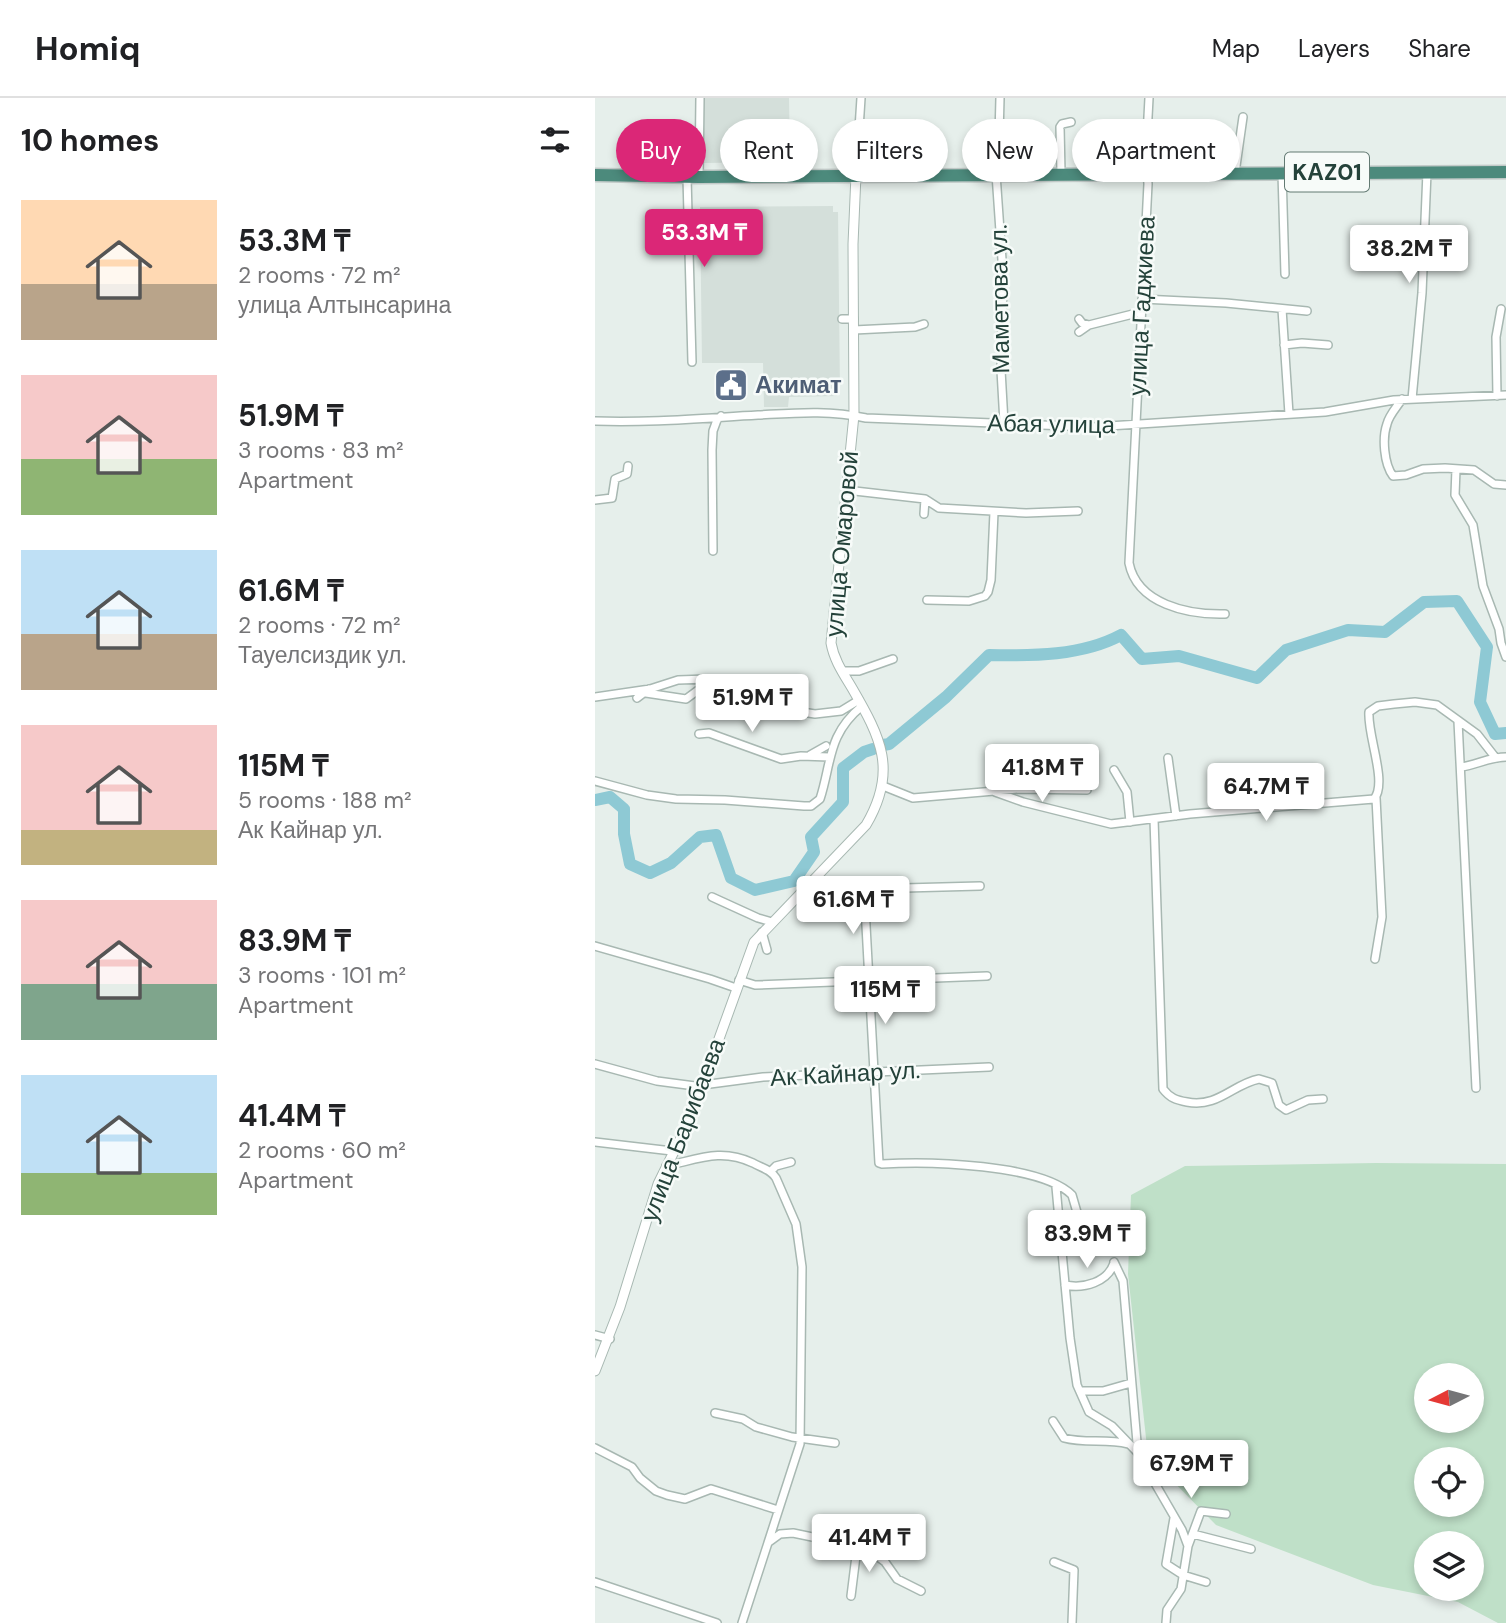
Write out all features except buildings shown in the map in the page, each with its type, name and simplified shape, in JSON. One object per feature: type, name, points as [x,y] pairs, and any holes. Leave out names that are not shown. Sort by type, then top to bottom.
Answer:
[{"type":"highway","name":"KАZ01","points":[[1240,173],[1506,172]]},
{"type":"highway","name":"KАZ01","points":[[1058,173],[1072,173]]},
{"type":"highway","name":"KАZ01","points":[[595,175],[616,175]]},
{"type":"highway","name":"KАZ01","points":[[706,177],[832,176]]},
{"type":"street","points":[[698,119],[700,98]]},
{"type":"street","name":"улица Омаровой","points":[[860,119],[861,98]]},
{"type":"street","name":"Маметова ул.","points":[[999,119],[1000,98]]},
{"type":"street","name":"улица Гаджиева","points":[[1148,119],[1149,98]]},
{"type":"street","points":[[1240,138],[1243,117]]},
{"type":"street","points":[[1061,173],[1061,127],[1071,121]]},
{"type":"street","points":[[1282,172],[1285,274]]},
{"type":"street","points":[[1412,399],[1425,245],[1427,172]]},
{"type":"street","points":[[692,362],[693,182]]},
{"type":"street","name":"улица Омаровой","points":[[762,932],[866,825],[875,810],[883,786],[883,753],[860,703],[834,657],[831,643],[854,415],[853,244],[856,182]]},
{"type":"street","name":"Маметова ул.","points":[[997,182],[1003,274],[1001,370],[1004,423]]},
{"type":"street","name":"улица Гаджиева","points":[[1147,182],[1129,553],[1133,578],[1141,590],[1162,603],[1182,609],[1224,614]]},
{"type":"street","points":[[1364,247],[1377,244],[1425,245]]},
{"type":"street","points":[[1142,299],[1226,303],[1307,311]]},
{"type":"street","points":[[1282,309],[1289,414]]},
{"type":"street","points":[[1497,396],[1496,337],[1501,309]]},
{"type":"street","points":[[1079,332],[1089,326],[1141,312]]},
{"type":"street","points":[[842,319],[854,319]]},
{"type":"street","points":[[1079,319],[1081,323],[1089,326]]},
{"type":"street","points":[[854,330],[915,327],[924,324]]},
{"type":"street","points":[[1284,345],[1328,345]]},
{"type":"street","name":"Абая улица","points":[[595,421],[721,416],[768,411],[823,411],[1004,423],[1137,426],[1346,410],[1389,400],[1506,395]]},
{"type":"street","points":[[1387,421],[1402,399]]},
{"type":"street","points":[[1389,400],[1384,437],[1388,467],[1393,475],[1406,475],[1423,469],[1456,468],[1474,470],[1494,484],[1506,485]]},
{"type":"street","points":[[713,551],[713,431],[721,416]]},
{"type":"street","points":[[595,500],[611,498],[614,481],[627,474],[628,466]]},
{"type":"street","points":[[1456,468],[1455,495],[1473,525],[1483,586],[1506,657]]},
{"type":"street","points":[[846,490],[925,499],[939,508],[1047,514],[1078,511]]},
{"type":"street","points":[[925,499],[925,514]]},
{"type":"street","points":[[927,600],[969,601],[988,592],[992,580],[994,512]]},
{"type":"street","points":[[842,671],[859,671],[893,659]]},
{"type":"street","points":[[637,698],[678,680],[726,680],[762,690],[780,703],[802,712],[815,714],[841,711],[860,703]]},
{"type":"street","points":[[595,697],[648,691],[686,699],[713,680]]},
{"type":"street","points":[[595,781],[647,795],[676,799],[811,806],[820,799],[829,757],[837,737],[860,703]]},
{"type":"street","points":[[1375,959],[1382,917],[1375,798],[1378,793],[1378,778],[1369,719],[1373,709],[1394,704],[1430,703],[1444,708],[1477,734],[1495,757]]},
{"type":"street","points":[[1458,721],[1476,1088]]},
{"type":"street","points":[[699,734],[709,733],[781,759],[829,757]]},
{"type":"street","points":[[806,757],[826,746]]},
{"type":"street","points":[[1461,767],[1495,757],[1506,757]]},
{"type":"street","points":[[1168,758],[1176,816]]},
{"type":"street","points":[[1114,770],[1127,792],[1130,822]]},
{"type":"street","points":[[883,786],[913,798],[1019,789],[1087,790]]},
{"type":"street","points":[[995,792],[1023,802],[1111,824],[1375,798]]},
{"type":"street","points":[[1154,820],[1163,1089],[1174,1099],[1193,1103],[1206,1102],[1221,1098],[1259,1079],[1272,1083],[1279,1105],[1286,1110],[1308,1100],[1323,1099]]},
{"type":"street","points":[[816,878],[829,890],[980,886]]},
{"type":"street","points":[[864,889],[876,1142],[880,1164],[936,1162],[1043,1177],[1072,1195],[1083,1233]]},
{"type":"street","points":[[712,897],[772,922]]},
{"type":"street","points":[[762,932],[767,950]]},
{"type":"street","name":"улица Барибаева","points":[[595,1371],[610,1339],[658,1184],[690,1119],[737,984],[754,942],[762,932]]},
{"type":"street","points":[[595,946],[710,979],[737,984],[987,976]]},
{"type":"street","name":"Ак Кайнар ул.","points":[[595,1064],[657,1081],[701,1086],[748,1078],[989,1067]]},
{"type":"street","points":[[595,1142],[672,1151]]},
{"type":"street","points":[[666,1166],[699,1158],[732,1155],[771,1171],[796,1224],[803,1295],[799,1378],[800,1438],[742,1623]]},
{"type":"street","points":[[771,1171],[776,1166],[792,1162]]},
{"type":"street","points":[[1056,1187],[1075,1376],[1080,1391],[1089,1412],[1112,1426],[1138,1454],[1182,1530],[1188,1546]]},
{"type":"street","points":[[1065,1284],[1079,1286],[1102,1279],[1108,1275],[1114,1262],[1123,1281],[1138,1454]]},
{"type":"street","points":[[803,1295],[812,1295]]},
{"type":"street","points":[[595,1335],[610,1339]]},
{"type":"street","points":[[1080,1391],[1103,1391],[1131,1383]]},
{"type":"street","points":[[715,1413],[743,1419],[760,1428],[835,1443]]},
{"type":"street","points":[[1053,1421],[1064,1438],[1118,1441],[1128,1445]]},
{"type":"street","points":[[595,1448],[632,1467],[640,1478],[656,1491],[667,1495],[685,1499],[711,1489],[778,1510]]},
{"type":"street","points":[[1166,1623],[1167,1610],[1181,1588],[1188,1546],[1201,1511],[1226,1514]]},
{"type":"street","points":[[1174,1518],[1166,1564],[1183,1576],[1206,1582]]},
{"type":"street","points":[[768,1542],[780,1534],[793,1533],[857,1548],[885,1562],[897,1579],[921,1591]]},
{"type":"street","points":[[1193,1534],[1251,1549]]},
{"type":"street","points":[[851,1596],[857,1548]]},
{"type":"street","points":[[1054,1562],[1074,1570],[1072,1623]]},
{"type":"street","points":[[595,1582],[717,1623]]},
{"type":"shaded area","points":[[703,98],[789,98],[789,119],[720,119],[720,163],[706,163],[706,119],[703,119]]},
{"type":"shaded area","points":[[833,206],[833,212],[838,212],[840,392],[837,396],[789,397],[788,407],[764,407],[763,363],[702,363],[700,207]]},
{"type":"green space","points":[[1506,1164],[1506,1623],[1498,1623],[1453,1601],[1484,1601],[1484,1531],[1414,1531],[1414,1593],[1373,1585],[1216,1525],[1148,1456],[1128,1274],[1131,1195],[1185,1166]]},
{"type":"waterway","points":[[883,745],[889,744],[946,697],[989,655],[1039,655],[1073,651],[1121,635],[1142,659],[1179,656],[1257,678],[1286,650],[1348,630],[1385,632],[1424,602],[1457,601],[1487,647],[1480,702],[1495,734],[1506,733]]},
{"type":"waterway","points":[[595,800],[610,797],[624,809],[624,834],[630,864],[650,873],[671,863],[700,837],[716,835],[731,878],[755,890],[794,881],[814,852],[811,837],[843,802],[843,768],[864,752],[873,749]]},
{"type":"place","name":"Акимат","points":[[731,385]]}]
